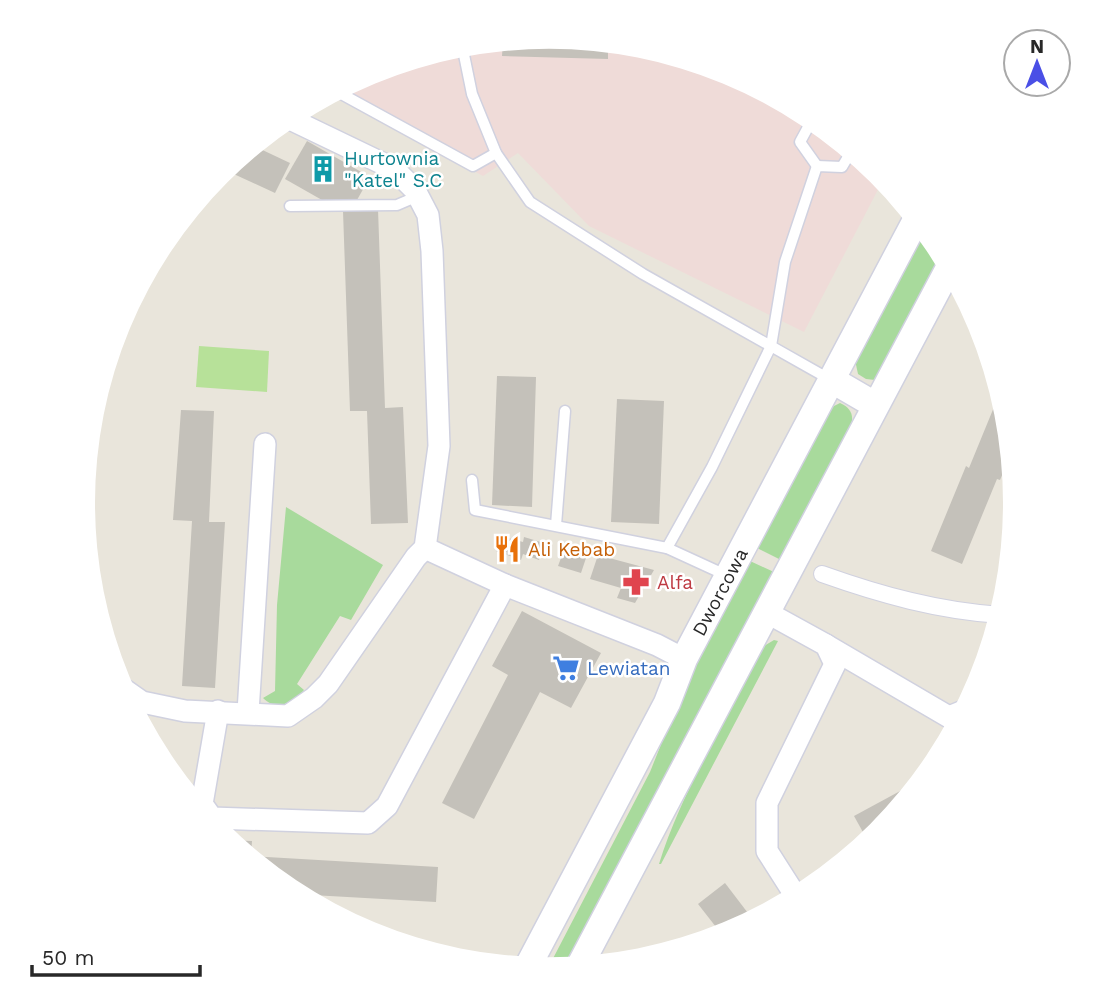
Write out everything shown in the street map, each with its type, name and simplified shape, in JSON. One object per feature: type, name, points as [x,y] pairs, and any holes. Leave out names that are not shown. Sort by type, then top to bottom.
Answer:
[{"type":"street","points":[[140,701],[185,711],[288,716],[314,698],[328,684],[416,557],[425,548],[439,446],[432,251],[428,215],[415,190],[394,169],[300,124]]},
{"type":"street","name":"Dworcowa","points":[[533,957],[667,703],[684,659],[912,228]]},
{"type":"street","points":[[585,957],[944,276]]},
{"type":"street","points":[[832,380],[875,405]]},
{"type":"street","points":[[248,712],[265,444]]},
{"type":"street","points":[[425,548],[505,585],[657,645],[684,659]]},
{"type":"street","points":[[822,574],[881,595],[934,608],[991,614]]},
{"type":"street","points":[[223,818],[368,823],[387,806],[505,585]]},
{"type":"street","points":[[766,612],[949,717],[952,716]]},
{"type":"street","points":[[791,888],[767,851],[767,803],[835,664],[826,645]]},
{"type":"street","points":[[203,797],[218,711]]},
{"type":"lane","points":[[465,57],[472,94],[496,153],[530,202],[643,274],[832,380]]},
{"type":"lane","points":[[347,97],[473,166],[496,153]]},
{"type":"lane","points":[[807,129],[800,142],[817,166]]},
{"type":"lane","points":[[817,166],[842,167],[847,159]]},
{"type":"lane","points":[[667,548],[712,467],[771,345],[785,262],[817,166]]},
{"type":"lane","points":[[290,206],[397,205],[418,196]]},
{"type":"lane","points":[[556,525],[565,411]]},
{"type":"lane","points":[[472,480],[475,510],[667,548],[728,576]]},
{"type":"shaded area","points":[[580,50],[639,58],[696,73],[777,110],[827,143],[878,189],[804,332],[589,226],[518,153],[483,176],[343,99],[432,64],[491,53]]},
{"type":"green space","points":[[919,239],[936,263],[875,380],[858,374],[855,360]]},
{"type":"green space","points":[[199,346],[269,351],[267,392],[196,387]]},
{"type":"green space","points":[[840,403],[851,412],[851,426],[781,560],[757,548],[832,407]]},
{"type":"green space","points":[[286,507],[383,565],[351,620],[340,616],[297,684],[304,690],[290,702],[274,705],[263,698],[275,691],[277,605]]},
{"type":"green space","points":[[750,561],[774,572],[569,957],[553,958],[650,772],[682,692]]},
{"type":"green space","points":[[774,640],[778,641],[659,864],[680,808],[707,753],[764,646]]},
{"type":"building","points":[[550,49],[608,53],[608,59],[502,56],[502,52]]},
{"type":"building","name":"Hurtownia \"Katel\" S.C","points":[[307,141],[370,177],[357,200],[322,200],[285,179]]},
{"type":"building","points":[[264,151],[290,163],[275,193],[236,175]]},
{"type":"building","points":[[378,209],[385,408],[403,407],[408,523],[371,524],[367,411],[350,411],[343,211]]},
{"type":"building","points":[[497,376],[536,377],[532,507],[492,505]]},
{"type":"building","points":[[617,399],[664,401],[659,524],[611,522]]},
{"type":"building","points":[[994,407],[1004,471],[1000,480],[997,479],[962,564],[931,551],[966,466],[969,468]]},
{"type":"building","points":[[181,410],[214,411],[209,522],[225,522],[215,688],[182,686],[192,521],[173,520]]},
{"type":"building","points":[[501,536],[523,542],[524,537],[544,543],[539,560],[523,554],[521,560],[496,551]]},
{"type":"building","points":[[564,550],[586,558],[581,573],[558,566]]},
{"type":"building","points":[[598,555],[654,570],[635,603],[617,598],[621,588],[590,579]]},
{"type":"building","points":[[522,611],[601,653],[571,708],[540,692],[474,819],[442,803],[508,675],[492,666]]},
{"type":"building","points":[[903,789],[863,832],[854,816]]},
{"type":"building","points":[[264,857],[438,867],[436,902],[321,895]]},
{"type":"building","points":[[725,883],[748,913],[715,926],[698,904]]},
{"type":"place","name":"Hurtownia \"Katel\" S.C","points":[[323,169]]},
{"type":"place","name":"Ali Kebab","points":[[507,549]]},
{"type":"place","name":"Alfa","points":[[636,582]]},
{"type":"place","name":"Lewiatan","points":[[566,668]]}]
